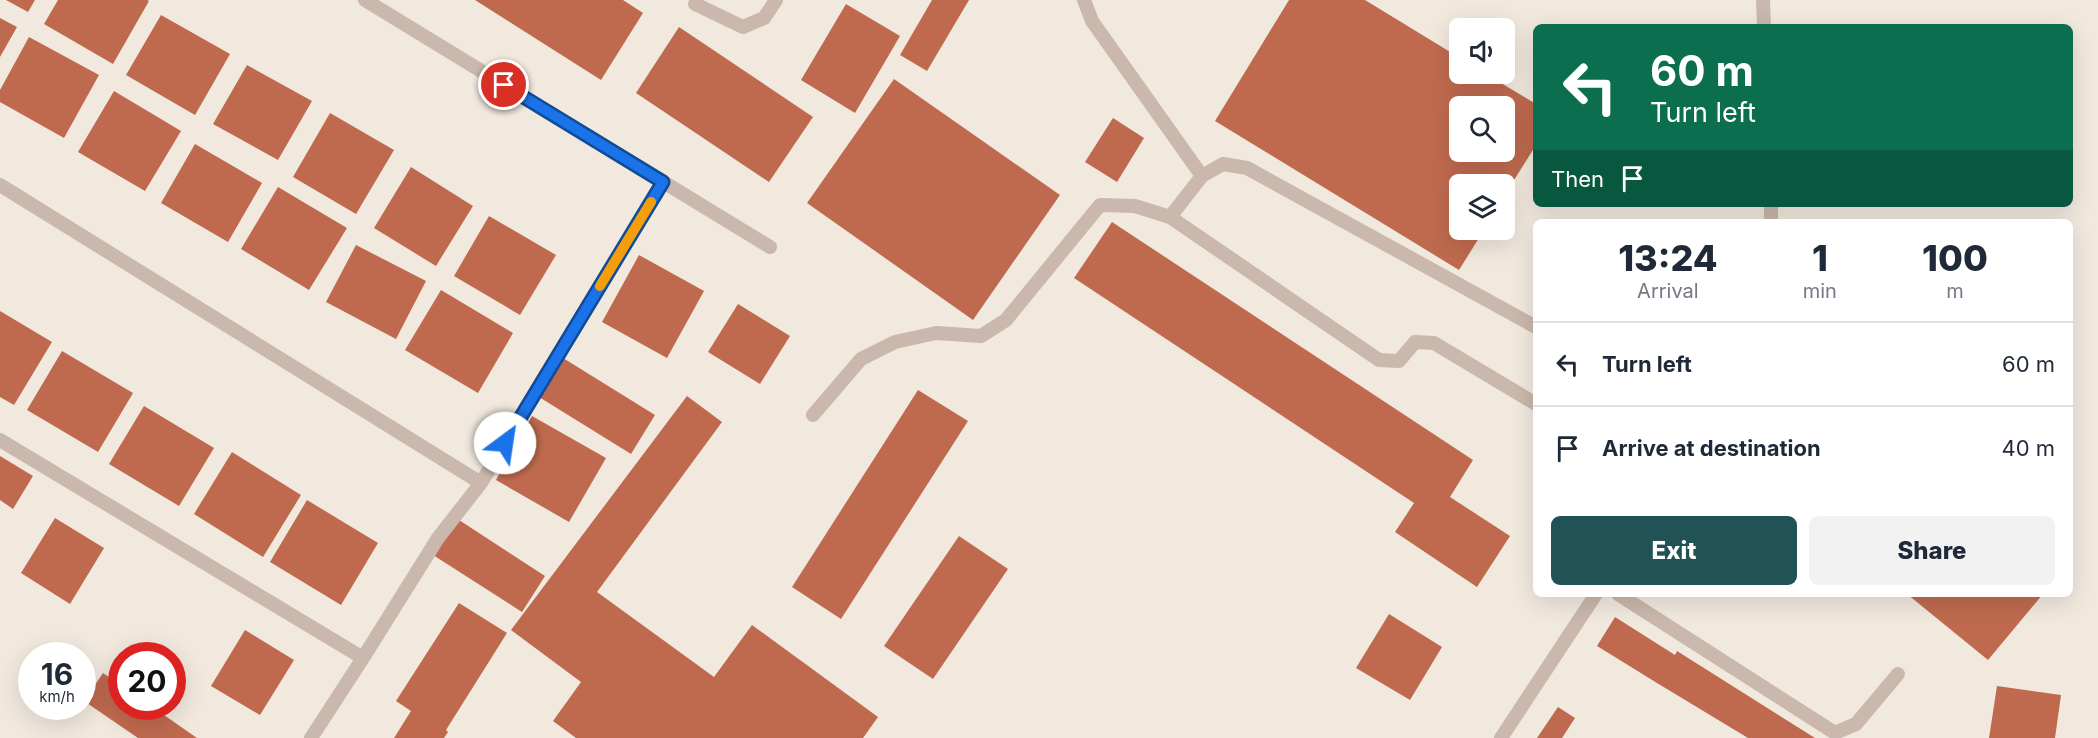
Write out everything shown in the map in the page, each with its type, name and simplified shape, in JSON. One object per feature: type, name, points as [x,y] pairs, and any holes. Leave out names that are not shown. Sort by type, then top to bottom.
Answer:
[{"type":"lane","points":[[365,0],[770,247]]},
{"type":"lane","points":[[695,4],[743,27],[764,18],[776,0]]},
{"type":"lane","points":[[1084,0],[1092,21],[1202,176]]},
{"type":"lane","points":[[1763,0],[1764,24]]},
{"type":"lane","points":[[1170,217],[1202,176],[1223,164],[1247,168],[1533,325]]},
{"type":"lane","points":[[311,738],[438,538],[481,483],[663,182]]},
{"type":"lane","points":[[0,185],[481,483]]},
{"type":"lane","points":[[813,415],[861,359],[887,346],[936,333],[981,336],[1006,320],[1100,205],[1135,206],[1170,217],[1378,360],[1399,361],[1415,342],[1434,343],[1533,402]]},
{"type":"lane","points":[[0,440],[363,658]]},
{"type":"lane","points":[[1501,738],[1594,597]]},
{"type":"lane","points":[[1623,597],[1835,733],[1856,724],[1898,674]]},
{"type":"building","points":[[6,0],[35,0],[28,12]]},
{"type":"building","points":[[58,0],[149,1],[113,64],[44,24]]},
{"type":"building","points":[[475,0],[623,0],[643,13],[601,80]]},
{"type":"building","points":[[932,0],[969,0],[927,71],[900,55]]},
{"type":"building","points":[[1289,0],[1365,0],[1449,51],[1449,84],[1503,84],[1533,102],[1533,150],[1515,178],[1515,174],[1449,174],[1449,240],[1478,240],[1459,270],[1215,121]]},
{"type":"building","points":[[846,4],[900,36],[855,113],[801,80]]},
{"type":"building","points":[[161,15],[230,54],[195,115],[126,75]]},
{"type":"building","points":[[0,18],[17,27],[0,57]]},
{"type":"building","points":[[679,27],[813,117],[769,182],[636,93]]},
{"type":"building","points":[[29,37],[99,75],[64,138],[0,102],[0,90]]},
{"type":"building","points":[[247,65],[312,101],[278,160],[213,124]]},
{"type":"building","points":[[894,79],[1060,195],[973,320],[807,203]]},
{"type":"building","points":[[114,91],[181,131],[145,191],[78,152]]},
{"type":"building","points":[[330,113],[394,150],[356,214],[293,177]]},
{"type":"building","points":[[1113,118],[1144,138],[1117,182],[1085,162]]},
{"type":"building","points":[[195,144],[262,183],[228,242],[161,203]]},
{"type":"building","points":[[411,167],[473,206],[436,266],[374,228]]},
{"type":"building","points":[[278,187],[347,228],[309,290],[241,249]]},
{"type":"building","points":[[489,216],[556,255],[520,315],[454,276]]},
{"type":"building","points":[[1112,222],[1473,460],[1450,497],[1510,536],[1477,587],[1395,532],[1414,503],[1074,278]]},
{"type":"building","points":[[356,245],[426,281],[396,339],[326,302]]},
{"type":"building","points":[[639,255],[704,291],[667,358],[602,322]]},
{"type":"building","points":[[441,290],[513,333],[478,393],[405,350]]},
{"type":"building","points":[[738,304],[790,336],[760,384],[708,352]]},
{"type":"building","points":[[0,311],[52,342],[14,405],[0,397]]},
{"type":"building","points":[[62,351],[133,393],[98,452],[27,410]]},
{"type":"building","points":[[563,358],[655,415],[631,454],[539,397]]},
{"type":"building","points":[[918,390],[968,421],[841,619],[792,587]]},
{"type":"building","points":[[687,396],[722,422],[597,592],[714,677],[752,625],[878,717],[863,738],[576,738],[553,721],[581,682],[511,630]]},
{"type":"building","points":[[144,406],[214,448],[179,506],[109,464]]},
{"type":"building","points":[[532,416],[606,458],[569,522],[496,480]]},
{"type":"building","points":[[232,452],[301,495],[263,557],[194,514]]},
{"type":"building","points":[[0,456],[33,476],[13,509],[0,500]]},
{"type":"building","points":[[307,500],[378,543],[341,605],[270,562]]},
{"type":"building","points":[[55,518],[104,548],[70,604],[21,573]]},
{"type":"building","points":[[456,518],[545,576],[522,612],[433,555]]},
{"type":"building","points":[[959,536],[1008,569],[933,679],[884,646]]},
{"type":"building","points":[[1911,597],[2040,597],[1988,660]]},
{"type":"building","points":[[459,603],[507,633],[446,730],[448,732],[444,738],[394,738],[411,711],[396,701]]},
{"type":"building","points":[[1389,614],[1442,647],[1410,700],[1356,668]]},
{"type":"building","points":[[1615,617],[1675,655],[1677,651],[1815,738],[1748,738],[1657,683],[1597,646]]},
{"type":"building","points":[[245,630],[294,660],[260,715],[211,686]]},
{"type":"building","points":[[103,673],[108,676],[108,717],[96,709],[96,683]]},
{"type":"building","points":[[1997,686],[2061,695],[2055,738],[1989,738]]},
{"type":"building","points":[[1558,707],[1575,718],[1562,738],[1537,738]]},
{"type":"building","points":[[112,720],[171,720],[197,738],[138,738]]},
{"type":"slow traffic","points":[[600,286],[651,202]]},
{"type":"route","points":[[504,85],[663,182],[505,443]]}]
